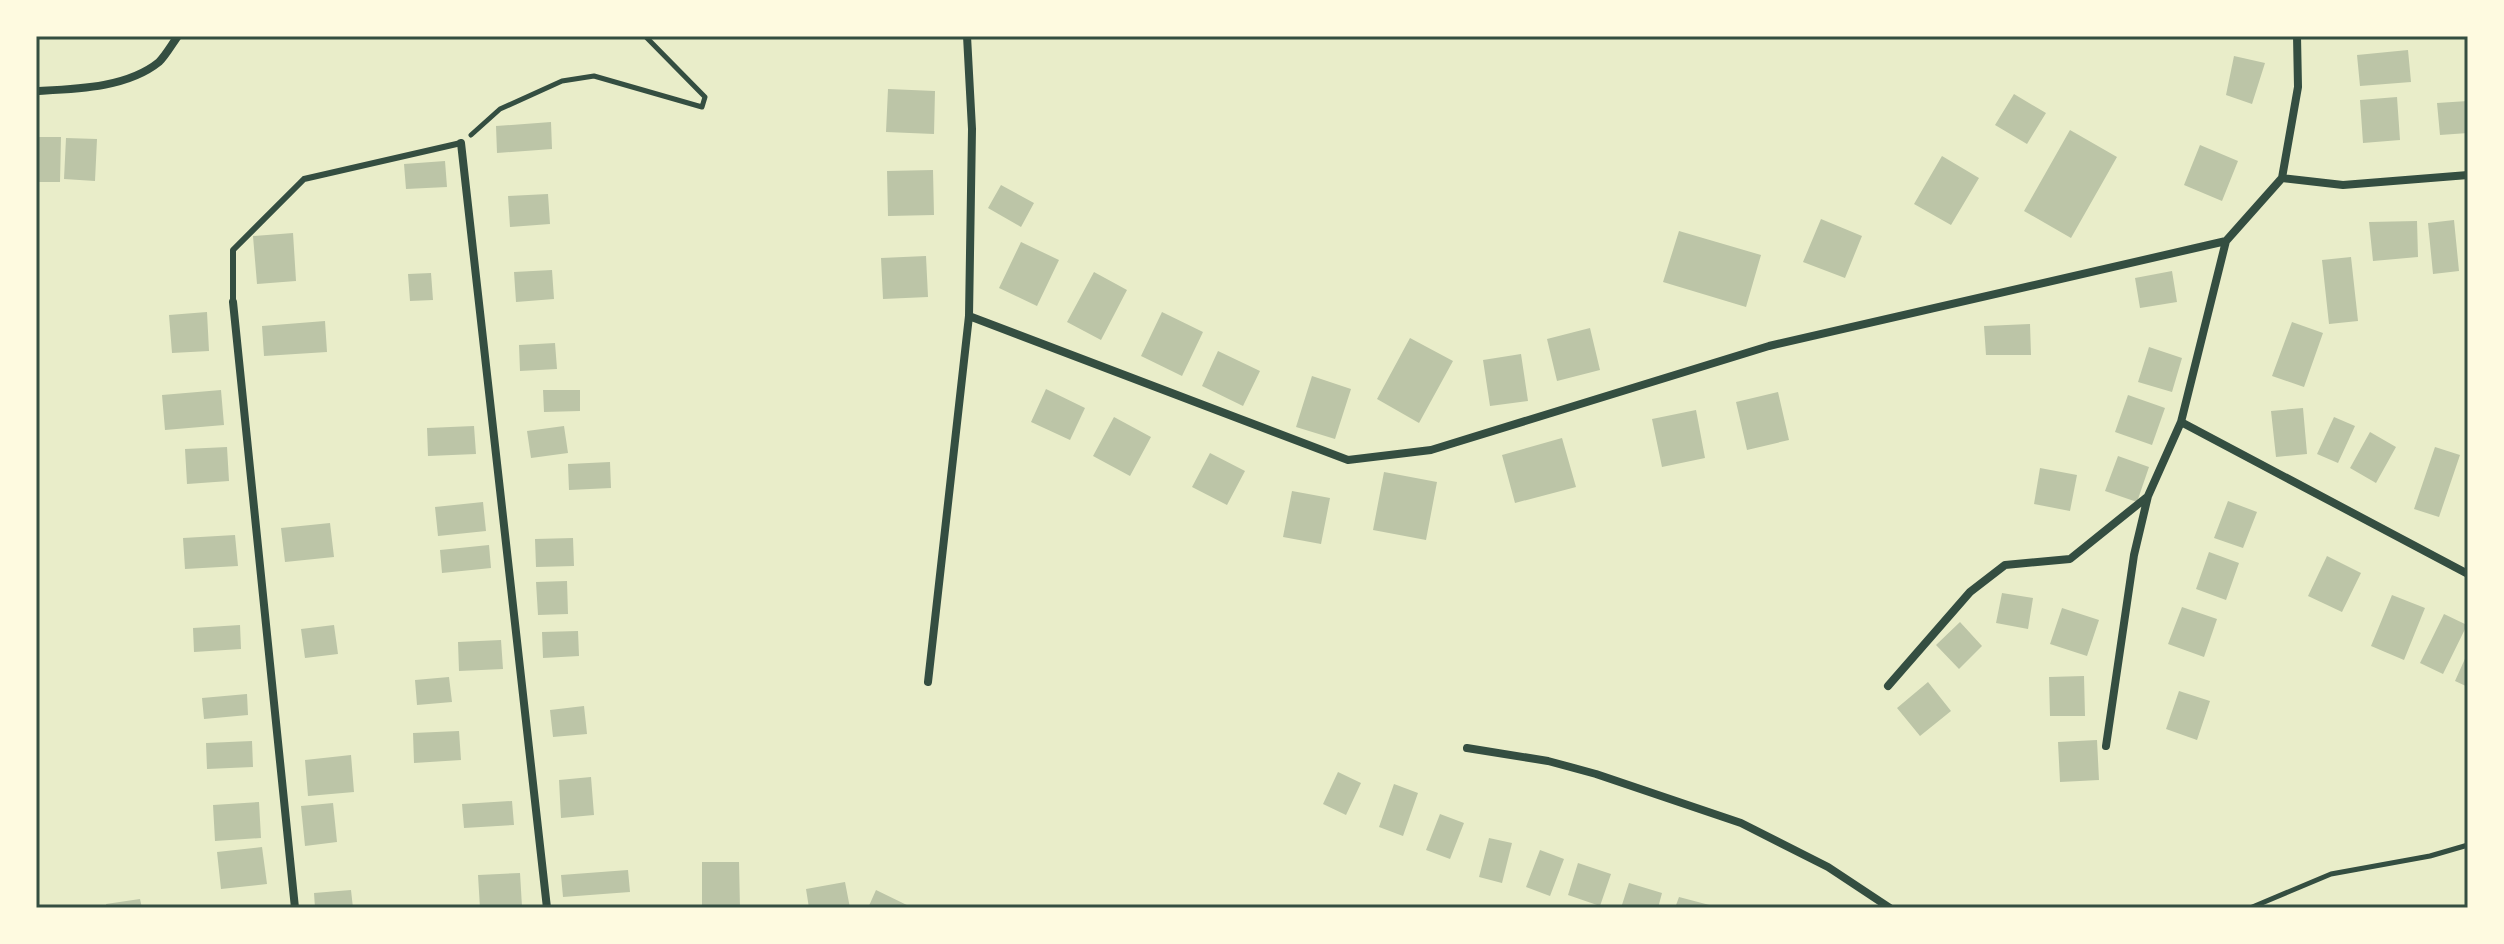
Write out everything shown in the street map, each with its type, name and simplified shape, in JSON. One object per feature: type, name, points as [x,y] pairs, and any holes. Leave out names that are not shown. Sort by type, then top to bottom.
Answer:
[{"type":"street","points":[[36,91],[129,79],[160,61],[178,36]]},
{"type":"street","points":[[928,682],[969,316],[972,129],[967,36]]},
{"type":"street","points":[[2106,746],[2134,555],[2148,496],[2181,422],[2226,241],[2282,178],[2298,87],[2297,36]]},
{"type":"street","points":[[461,143],[547,908]]},
{"type":"street","points":[[2282,178],[2343,185],[2468,175]]},
{"type":"street","points":[[969,316],[1348,460],[1431,450],[1769,346],[2226,241]]},
{"type":"street","points":[[233,302],[295,908]]},
{"type":"street","points":[[2181,422],[2468,574]]},
{"type":"street","points":[[1888,686],[1970,592],[2005,565],[2070,559],[2148,496]]},
{"type":"street","points":[[1467,748],[1548,761],[1596,774],[1741,823],[1828,867],[1890,908]]},
{"type":"lane","points":[[233,302],[233,250],[304,179],[461,143]]},
{"type":"path","points":[[461,143],[500,109],[562,81],[594,76],[702,107],[705,97],[645,36]]},
{"type":"path","points":[[2250,908],[2331,874],[2430,856],[2468,845]]},
{"type":"building","points":[[2408,50],[2411,82],[2360,86],[2357,55]]},
{"type":"building","points":[[2234,56],[2265,63],[2252,104],[2226,95]]},
{"type":"building","points":[[888,89],[935,91],[934,134],[886,132]]},
{"type":"building","points":[[2014,94],[2046,113],[2027,144],[1995,125]]},
{"type":"building","points":[[2397,97],[2400,140],[2363,143],[2360,100]]},
{"type":"building","points":[[2468,101],[2468,133],[2440,135],[2437,103]]},
{"type":"building","points":[[551,122],[552,149],[497,153],[496,126]]},
{"type":"building","points":[[2070,130],[2117,157],[2071,238],[2024,211]]},
{"type":"building","points":[[36,137],[61,137],[60,182],[36,182]]},
{"type":"building","points":[[66,138],[97,139],[95,181],[64,179]]},
{"type":"building","points":[[2200,145],[2238,161],[2222,201],[2184,185]]},
{"type":"building","points":[[1942,156],[1979,178],[1951,225],[1914,204]]},
{"type":"building","points":[[445,161],[447,187],[406,189],[404,164]]},
{"type":"building","points":[[933,170],[934,215],[888,216],[887,171]]},
{"type":"building","points":[[1001,185],[1034,203],[1021,227],[988,208]]},
{"type":"building","points":[[548,194],[550,224],[510,227],[508,196]]},
{"type":"building","points":[[1821,219],[1862,236],[1845,278],[1803,262]]},
{"type":"building","points":[[2454,220],[2459,271],[2433,274],[2428,223]]},
{"type":"building","points":[[2417,221],[2418,257],[2373,261],[2369,222]]},
{"type":"building","points":[[1679,231],[1761,255],[1746,307],[1663,282]]},
{"type":"building","points":[[293,233],[296,281],[257,284],[253,236]]},
{"type":"building","points":[[1021,242],[1059,260],[1037,306],[999,288]]},
{"type":"building","points":[[926,256],[928,297],[883,299],[881,258]]},
{"type":"building","points":[[2351,257],[2358,321],[2329,324],[2322,260]]},
{"type":"building","points":[[552,270],[554,299],[516,302],[514,272]]},
{"type":"building","points":[[2172,271],[2177,302],[2140,308],[2135,278]]},
{"type":"building","points":[[1094,272],[1127,290],[1101,340],[1067,322]]},
{"type":"building","points":[[431,273],[433,300],[410,301],[408,274]]},
{"type":"building","points":[[207,312],[209,351],[172,353],[169,315]]},
{"type":"building","points":[[1162,312],[1203,332],[1182,376],[1141,356]]},
{"type":"building","points":[[325,321],[327,352],[264,356],[262,326]]},
{"type":"building","points":[[2292,322],[2323,333],[2304,387],[2272,376]]},
{"type":"building","points":[[2030,324],[2031,355],[1986,355],[1984,326]]},
{"type":"building","points":[[1590,328],[1600,370],[1557,381],[1547,339]]},
{"type":"building","points":[[1410,338],[1453,361],[1419,423],[1377,399]]},
{"type":"building","points":[[555,343],[557,369],[520,371],[519,345]]},
{"type":"building","points":[[2149,347],[2182,358],[2172,392],[2138,382]]},
{"type":"building","points":[[1218,351],[1260,371],[1243,406],[1202,386]]},
{"type":"building","points":[[1521,354],[1528,401],[1490,406],[1483,360]]},
{"type":"building","points":[[1312,376],[1351,389],[1335,439],[1296,427]]},
{"type":"building","points":[[1046,389],[1085,408],[1070,440],[1031,422]]},
{"type":"building","points":[[221,390],[224,425],[165,430],[162,395]]},
{"type":"building","points":[[543,390],[580,390],[580,411],[544,412]]},
{"type":"building","points":[[1778,392],[1789,440],[1747,450],[1736,402]]},
{"type":"building","points":[[2128,395],[2165,408],[2152,445],[2115,432]]},
{"type":"building","points":[[2303,408],[2307,454],[2276,457],[2271,411]]},
{"type":"building","points":[[1696,410],[1705,458],[1662,467],[1652,419]]},
{"type":"building","points":[[1114,417],[1151,437],[1130,476],[1093,456]]},
{"type":"building","points":[[2334,417],[2355,426],[2338,463],[2317,454]]},
{"type":"building","points":[[474,426],[476,454],[428,456],[427,428]]},
{"type":"building","points":[[564,426],[568,453],[531,458],[527,431]]},
{"type":"building","points":[[2370,432],[2396,447],[2376,483],[2350,468]]},
{"type":"building","points":[[1562,438],[1576,487],[1515,503],[1502,455]]},
{"type":"building","points":[[227,447],[229,481],[187,484],[185,449]]},
{"type":"building","points":[[2435,447],[2460,455],[2439,517],[2414,509]]},
{"type":"building","points":[[1210,453],[1245,471],[1227,505],[1192,487]]},
{"type":"building","points":[[2118,456],[2149,467],[2137,502],[2105,491]]},
{"type":"building","points":[[610,462],[611,488],[569,490],[568,464]]},
{"type":"building","points":[[2040,468],[2077,475],[2070,511],[2034,504]]},
{"type":"building","points":[[1384,472],[1437,482],[1426,540],[1373,530]]},
{"type":"building","points":[[1292,491],[1330,498],[1321,544],[1283,537]]},
{"type":"building","points":[[2228,501],[2257,512],[2243,548],[2214,538]]},
{"type":"building","points":[[483,502],[486,531],[438,536],[435,507]]},
{"type":"building","points":[[330,523],[334,557],[285,562],[281,528]]},
{"type":"building","points":[[235,535],[238,566],[185,569],[183,538]]},
{"type":"building","points":[[573,538],[574,566],[536,567],[535,539]]},
{"type":"building","points":[[489,545],[491,568],[442,573],[440,550]]},
{"type":"building","points":[[2209,552],[2239,563],[2226,600],[2196,589]]},
{"type":"building","points":[[2327,556],[2361,573],[2342,612],[2308,596]]},
{"type":"building","points":[[567,581],[568,614],[538,615],[536,582]]},
{"type":"building","points":[[2002,593],[2033,598],[2028,629],[1996,623]]},
{"type":"building","points":[[2392,595],[2425,608],[2404,660],[2371,646]]},
{"type":"building","points":[[2182,607],[2217,619],[2204,657],[2168,644]]},
{"type":"building","points":[[2062,608],[2099,620],[2087,656],[2050,644]]},
{"type":"building","points":[[2444,614],[2467,625],[2443,674],[2420,663]]},
{"type":"building","points":[[1960,622],[1982,646],[1959,669],[1936,645]]},
{"type":"building","points":[[240,625],[241,649],[194,652],[193,628]]},
{"type":"building","points":[[334,625],[338,654],[305,658],[301,629]]},
{"type":"building","points":[[578,631],[579,656],[543,658],[542,632]]},
{"type":"building","points":[[501,640],[503,669],[459,671],[458,642]]},
{"type":"building","points":[[2468,652],[2468,687],[2455,681]]},
{"type":"building","points":[[2084,676],[2085,716],[2050,716],[2049,677]]},
{"type":"building","points":[[449,677],[452,702],[417,705],[415,680]]},
{"type":"building","points":[[1928,682],[1951,711],[1920,736],[1897,708]]},
{"type":"building","points":[[2179,691],[2210,701],[2197,740],[2166,729]]},
{"type":"building","points":[[247,694],[248,715],[204,719],[202,698]]},
{"type":"building","points":[[584,706],[587,734],[553,737],[550,710]]},
{"type":"building","points":[[459,731],[461,760],[414,763],[413,733]]},
{"type":"building","points":[[2097,740],[2099,780],[2060,782],[2058,742]]},
{"type":"building","points":[[252,741],[253,767],[207,769],[206,743]]},
{"type":"building","points":[[351,755],[354,792],[308,796],[305,760]]},
{"type":"building","points":[[1338,772],[1361,783],[1346,815],[1323,804]]},
{"type":"building","points":[[591,777],[594,815],[561,818],[559,780]]},
{"type":"building","points":[[1394,784],[1418,793],[1403,836],[1379,827]]},
{"type":"building","points":[[512,801],[514,825],[464,828],[462,804]]},
{"type":"building","points":[[259,802],[261,838],[215,841],[213,805]]},
{"type":"building","points":[[333,803],[337,842],[305,846],[301,806]]},
{"type":"building","points":[[1440,814],[1464,823],[1450,859],[1426,850]]},
{"type":"building","points":[[1489,838],[1512,843],[1502,883],[1479,877]]},
{"type":"building","points":[[262,847],[267,884],[221,889],[217,852]]},
{"type":"building","points":[[1540,850],[1564,859],[1550,896],[1526,887]]},
{"type":"building","points":[[702,862],[739,862],[740,908],[702,908]]},
{"type":"building","points":[[1578,863],[1611,874],[1600,906],[1568,895]]},
{"type":"building","points":[[628,870],[630,892],[563,897],[561,875]]},
{"type":"building","points":[[520,873],[522,907],[480,908],[478,875]]},
{"type":"building","points":[[845,882],[850,908],[809,908],[806,889]]},
{"type":"building","points":[[1629,883],[1662,893],[1658,908],[1621,908]]},
{"type":"building","points":[[351,890],[353,908],[315,908],[314,893]]},
{"type":"building","points":[[876,890],[913,908],[868,908]]},
{"type":"building","points":[[1679,897],[1717,907],[1717,908],[1675,908]]},
{"type":"building","points":[[140,899],[142,908],[107,908],[106,904]]}]
